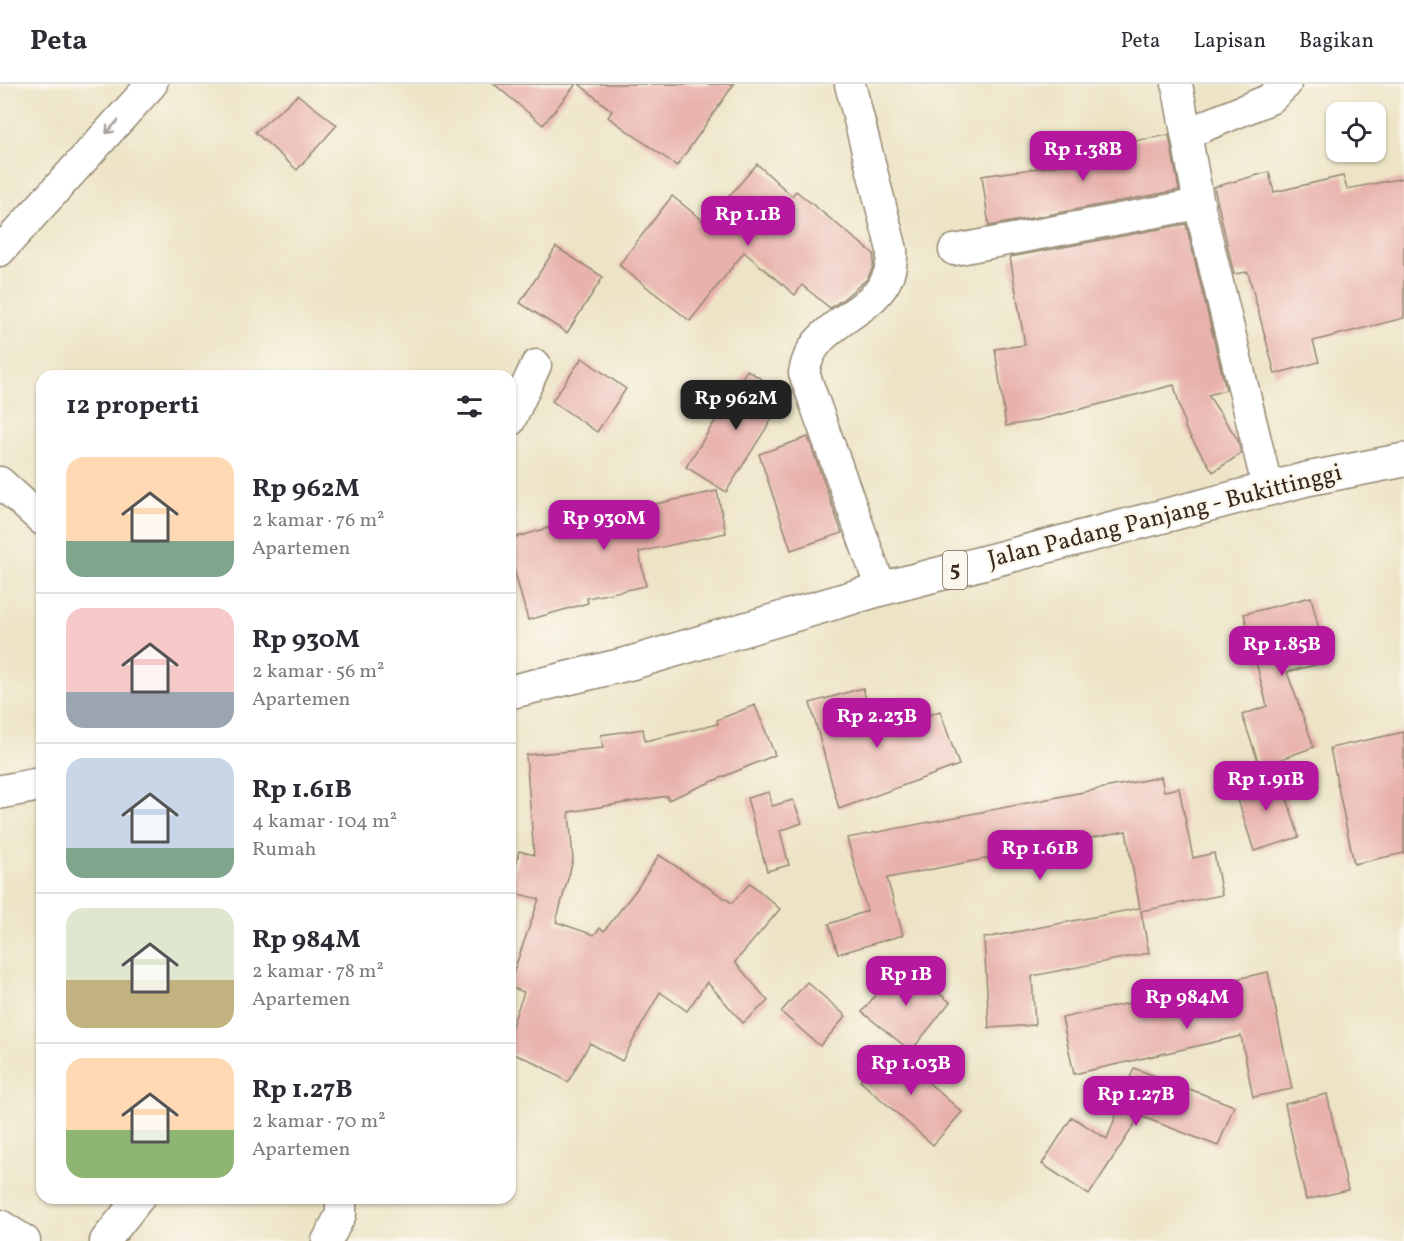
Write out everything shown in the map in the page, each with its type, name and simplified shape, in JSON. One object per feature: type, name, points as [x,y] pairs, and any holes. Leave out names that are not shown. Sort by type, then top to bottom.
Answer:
[{"type":"highway","name":"Jalan Padang Panjang - Bukittinggi","points":[[516,691],[631,663],[881,589],[1307,479],[1404,460]]},
{"type":"highway","points":[[0,792],[36,785]]},
{"type":"street","points":[[0,251],[152,84]]},
{"type":"street","points":[[850,84],[891,250],[892,268],[887,281],[873,298],[812,346],[804,373],[881,589]]},
{"type":"street","points":[[1177,84],[1188,133],[1199,204],[1268,490]]},
{"type":"street","points":[[1188,133],[1270,99],[1286,84]]},
{"type":"street","points":[[954,250],[1199,204]]},
{"type":"street","points":[[516,408],[536,365]]},
{"type":"street","points":[[0,482],[36,515]]},
{"type":"street","points":[[105,1241],[134,1204]]},
{"type":"street","points":[[327,1241],[341,1214],[341,1204]]},
{"type":"street","points":[[0,1224],[25,1241]]},
{"type":"building","points":[[494,84],[576,84],[543,125]]},
{"type":"building","points":[[579,84],[734,84],[677,166],[608,117],[612,111]]},
{"type":"building","points":[[298,95],[337,125],[297,170],[255,132]]},
{"type":"building","points":[[1169,135],[1179,190],[989,226],[982,176],[1087,161],[1085,149]]},
{"type":"building","points":[[757,164],[792,196],[796,191],[874,254],[873,267],[867,279],[843,299],[830,308],[802,285],[795,295],[744,252],[690,321],[619,265],[672,196],[706,223]]},
{"type":"building","points":[[1269,172],[1274,192],[1343,176],[1347,189],[1404,178],[1404,318],[1313,341],[1319,362],[1275,374],[1248,272],[1234,274],[1214,187]]},
{"type":"building","points":[[1186,224],[1226,390],[1208,395],[1238,440],[1241,454],[1213,472],[1186,430],[1174,385],[1035,421],[1006,426],[995,349],[1025,345],[1010,257]]},
{"type":"building","points":[[556,247],[603,277],[567,333],[520,303]]},
{"type":"building","points":[[582,358],[626,389],[597,432],[552,401]]},
{"type":"building","points":[[747,370],[787,395],[726,492],[686,467]]},
{"type":"building","points":[[808,437],[842,533],[791,550],[759,454]]},
{"type":"building","points":[[717,491],[726,533],[639,552],[646,586],[587,598],[588,603],[528,620],[516,577],[516,537],[561,524]]},
{"type":"building","points":[[1311,597],[1327,662],[1287,672],[1314,747],[1260,767],[1242,715],[1267,706],[1244,614]]},
{"type":"building","points":[[863,688],[876,734],[940,711],[959,765],[839,809],[810,703]]},
{"type":"building","points":[[755,705],[775,755],[668,800],[668,796],[569,812],[573,860],[556,922],[594,935],[600,928],[604,931],[636,890],[659,855],[732,903],[750,883],[780,909],[735,962],[768,1001],[743,1023],[707,982],[687,1011],[660,992],[622,1061],[590,1043],[568,1082],[532,1061],[516,1055],[516,1014],[524,992],[516,989],[516,965],[539,899],[516,893],[516,865],[519,851],[534,855],[526,755],[603,748],[601,735],[643,729],[645,741],[718,724],[717,720]]},
{"type":"building","points":[[1404,732],[1404,853],[1354,864],[1330,748]]},
{"type":"building","points":[[1279,773],[1299,837],[1254,851],[1234,787]]},
{"type":"building","points":[[1161,777],[1164,791],[1179,788],[1193,858],[1214,853],[1222,895],[1141,911],[1149,953],[1032,976],[1035,1025],[989,1028],[984,938],[1140,908],[1126,831],[887,878],[903,935],[838,954],[829,924],[867,911],[847,838]]},
{"type":"building","points":[[769,792],[772,806],[793,800],[802,823],[780,831],[789,865],[767,871],[747,798]]},
{"type":"building","points":[[900,963],[950,1002],[911,1051],[862,1012]]},
{"type":"building","points":[[1268,972],[1292,1089],[1253,1097],[1241,1036],[1074,1074],[1062,1018]]},
{"type":"building","points":[[807,982],[846,1016],[820,1046],[781,1012]]},
{"type":"building","points":[[889,1048],[962,1112],[933,1145],[860,1081]]},
{"type":"building","points":[[1134,1068],[1234,1106],[1218,1146],[1140,1116],[1089,1195],[1042,1164],[1072,1117],[1107,1139]]},
{"type":"building","points":[[1327,1094],[1348,1190],[1306,1200],[1285,1104]]}]
